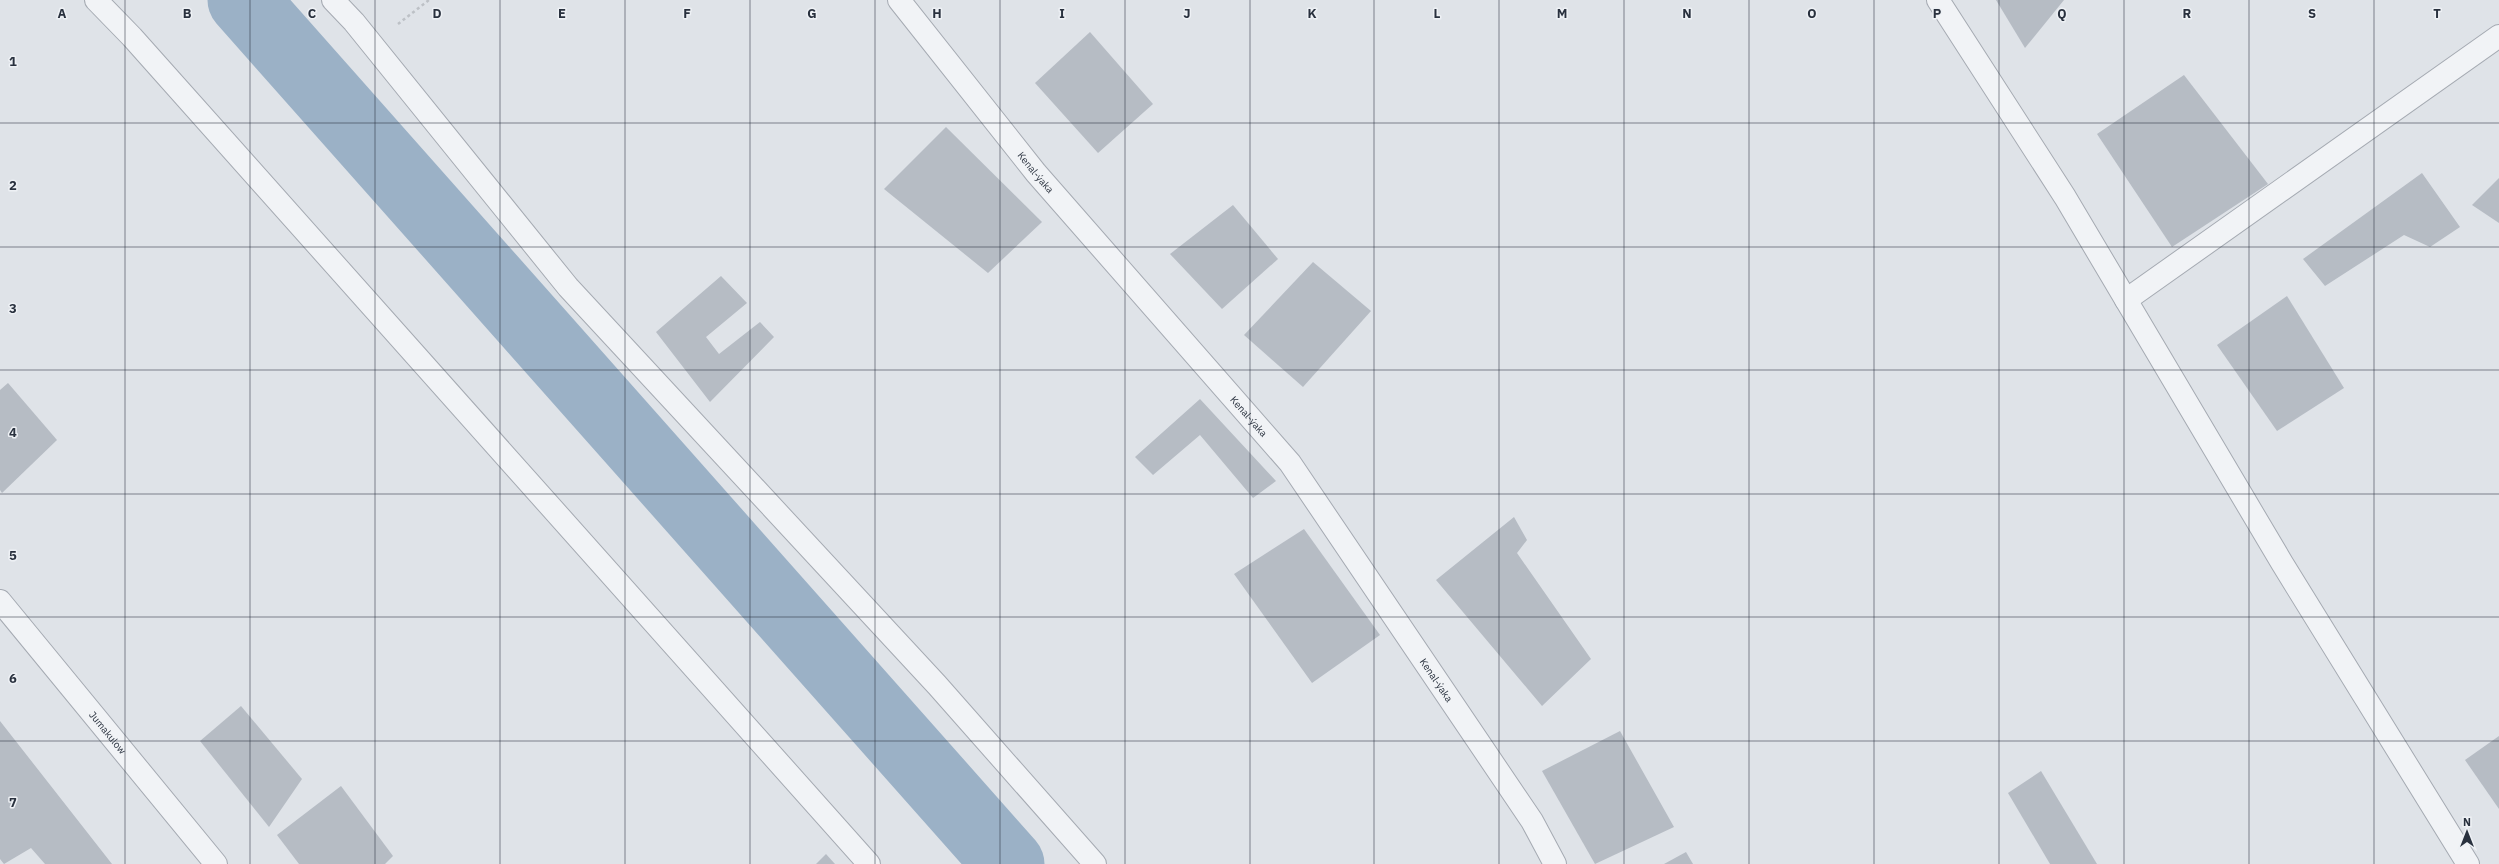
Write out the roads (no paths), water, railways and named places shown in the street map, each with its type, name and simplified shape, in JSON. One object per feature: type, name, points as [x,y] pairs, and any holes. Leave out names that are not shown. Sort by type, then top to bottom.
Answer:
[{"type":"street","points":[[96,0],[153,60],[869,864]]},
{"type":"street","points":[[333,0],[372,44],[568,288],[937,685],[1096,864]]},
{"type":"street","name":"Kenal-ýaka","points":[[899,0],[1036,172],[1290,463],[1532,821],[1555,864]]},
{"type":"street","points":[[1938,0],[2065,198],[2282,563],[2468,864]]},
{"type":"street","points":[[2126,300],[2499,36]]},
{"type":"street","name":"Jumakulow","points":[[0,601],[216,864]]},
{"type":"waterway","points":[[243,0],[1009,864]]}]
